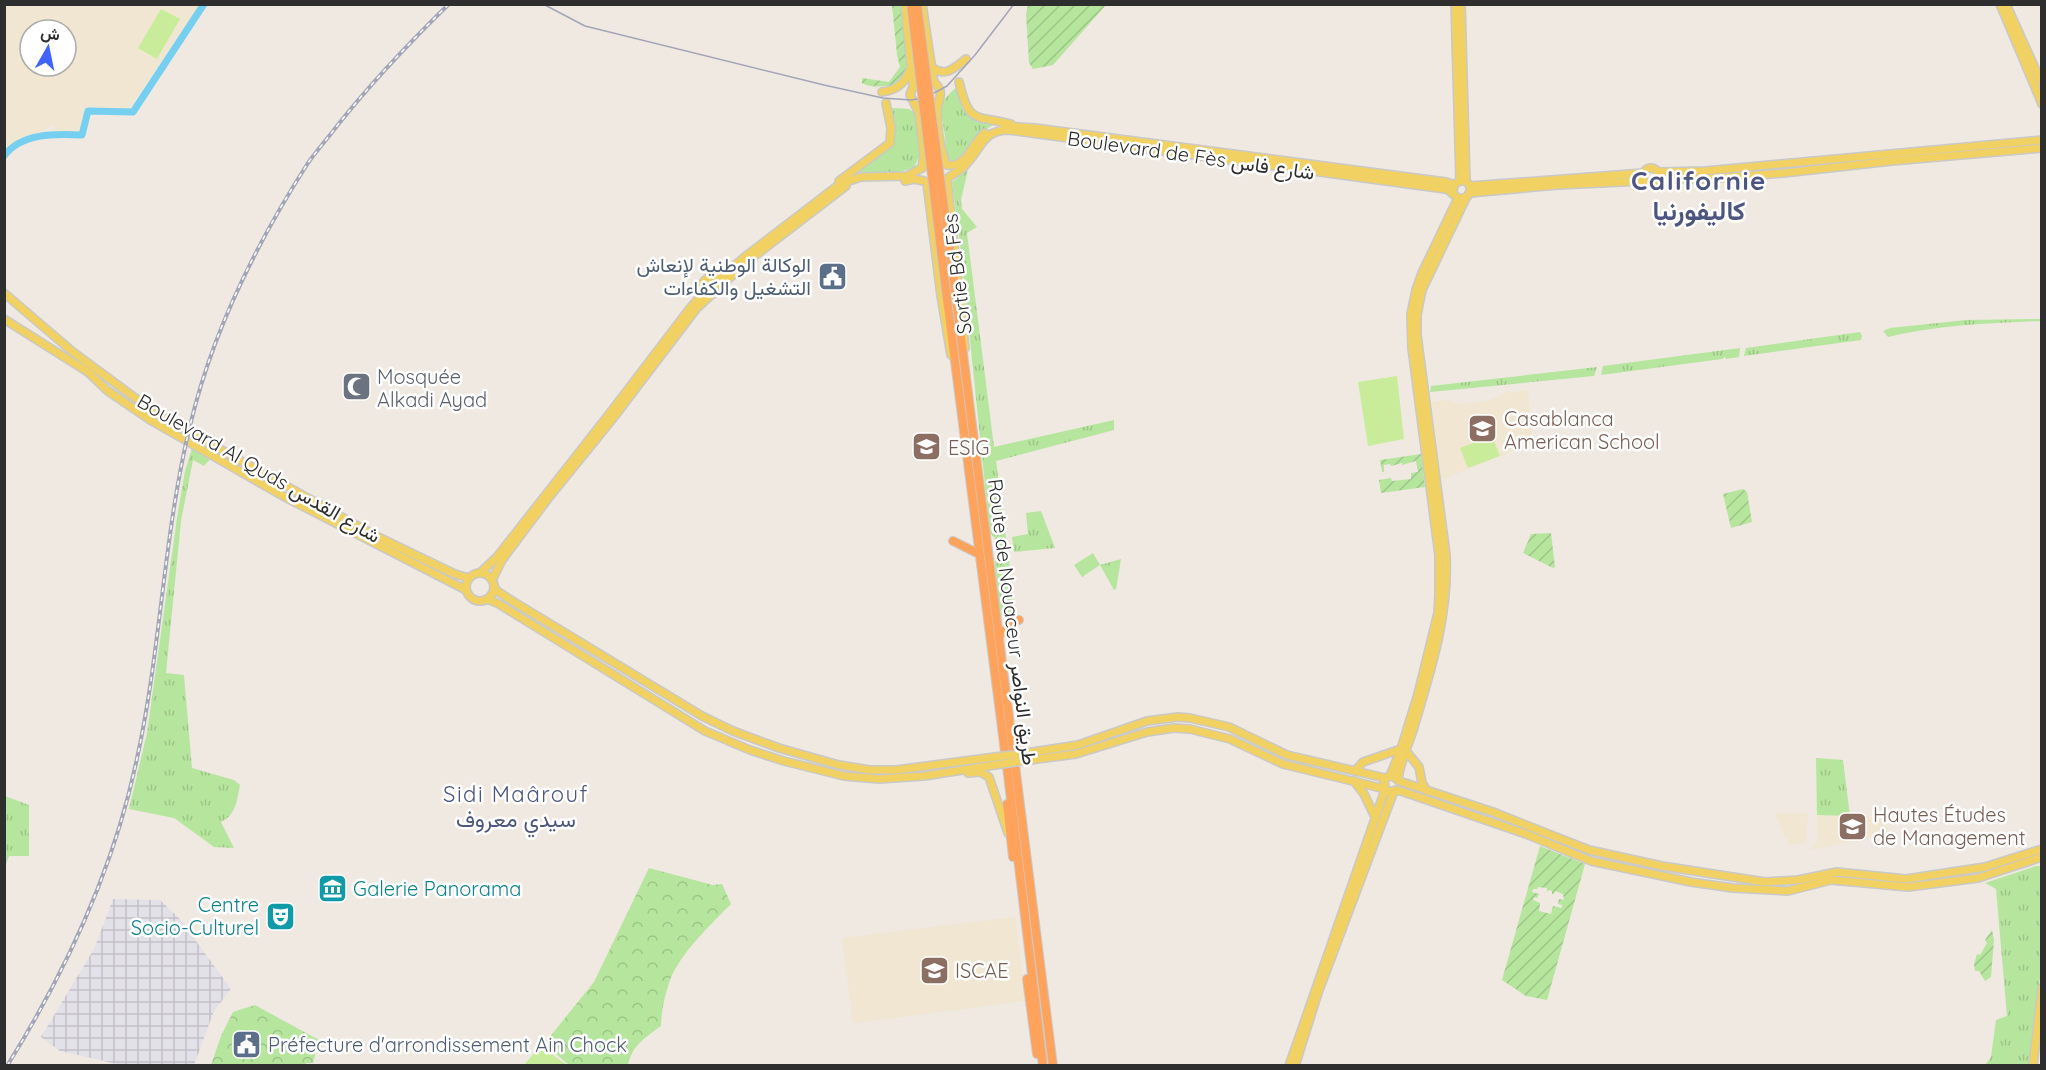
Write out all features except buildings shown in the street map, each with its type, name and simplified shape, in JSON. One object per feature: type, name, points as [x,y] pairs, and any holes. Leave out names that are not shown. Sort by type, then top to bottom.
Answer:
[{"type":"highway","name":"Route de Nouaceur طريق النواصر","points":[[911,4],[951,298],[965,368],[1053,1065]]},
{"type":"highway","name":"Route de Nouaceur طريق النواصر","points":[[917,4],[951,298],[956,371],[1008,775],[1041,1065]]},
{"type":"highway","points":[[977,539],[966,542],[952,539],[979,554]]},
{"type":"highway","points":[[996,616],[1004,619],[1019,619],[999,636]]},
{"type":"highway","points":[[1008,775],[1006,800],[1010,837],[1033,1037],[1041,1065]]},
{"type":"main road","points":[[905,4],[912,65],[911,99],[917,107],[923,166],[921,175],[925,182],[950,352],[956,371]]},
{"type":"main road","points":[[922,4],[930,66],[935,84],[940,91],[938,102],[940,132],[950,172],[948,179],[938,186],[914,179],[897,182],[861,181],[842,188],[748,261],[711,294],[684,324],[614,417],[550,496],[502,560],[493,583],[492,594],[487,600],[481,602],[473,600],[465,590],[469,578],[480,573],[497,557],[704,292],[701,286],[705,280],[716,274],[725,273],[831,190],[854,178],[902,177],[914,174],[929,160],[935,158],[946,163]]},
{"type":"main road","points":[[1455,4],[1462,189]]},
{"type":"main road","points":[[1294,1065],[1318,993],[1395,791],[1399,786],[1398,780],[1404,750],[1443,618],[1447,586],[1446,555],[1417,336],[1420,297],[1462,189],[1461,4]]},
{"type":"main road","points":[[2000,4],[2042,104]]},
{"type":"main road","points":[[2006,4],[2042,84]]},
{"type":"main road","points":[[930,66],[940,72],[948,72],[966,59]]},
{"type":"main road","points":[[882,92],[896,89],[902,84],[909,75],[912,65]]},
{"type":"main road","points":[[913,86],[926,80],[935,84]]},
{"type":"main road","points":[[959,82],[966,105],[972,114],[979,119],[1016,126]]},
{"type":"main road","points":[[917,107],[928,110],[938,102]]},
{"type":"main road","points":[[831,190],[836,183],[890,143],[891,128],[886,103]]},
{"type":"main road","name":"Boulevard de Fès شارع فاس","points":[[946,163],[957,165],[962,163],[978,139],[988,131],[1016,126],[1434,181],[1462,189]]},
{"type":"main road","name":"Boulevard de Fès شارع فاس","points":[[948,179],[967,164],[987,137],[995,132],[1009,130],[1445,189],[1558,185],[1644,177]]},
{"type":"main road","points":[[1659,175],[2042,140]]},
{"type":"main road","points":[[1659,175],[1656,183],[1651,185],[1644,177],[1650,168],[1659,175],[1705,179],[2042,148]]},
{"type":"main road","name":"Sortie Bd Fès","points":[[948,179],[952,234],[964,322],[965,368]]},
{"type":"main road","name":"Boulevard Al Quds شارع القدس","points":[[4,293],[40,326],[157,414],[374,535],[455,574],[469,578]]},
{"type":"main road","name":"Boulevard Al Quds شارع القدس","points":[[4,320],[88,372],[108,391],[152,421],[283,496],[465,590]]},
{"type":"main road","points":[[480,573],[493,583],[498,592],[702,716],[733,731],[779,748],[839,765],[870,770],[896,770],[995,761],[1078,745],[1147,722],[1178,717],[1229,727],[1279,753],[1398,780],[1493,812],[1589,850],[1662,866],[1764,882],[1798,880],[1837,872],[1906,879],[1985,867],[2042,849]]},
{"type":"main road","points":[[487,600],[499,604],[695,726],[750,750],[821,771],[873,779],[895,779],[954,771],[995,761]]},
{"type":"main road","points":[[1021,757],[1076,754],[1147,732],[1174,728],[1217,734],[1277,762],[1395,791],[1526,834],[1591,861],[1722,887],[1788,891],[1832,880],[1908,887],[1978,878],[2042,859]]},
{"type":"main road","points":[[1355,771],[1364,762],[1404,750]]},
{"type":"main road","points":[[1288,1065],[1376,819],[1385,789],[1383,783],[1404,750]]},
{"type":"main road","points":[[1404,750],[1419,767],[1422,783],[1427,791]]},
{"type":"main road","points":[[954,771],[980,772],[989,777],[1010,837]]},
{"type":"main road","points":[[1354,781],[1364,794],[1376,819]]},
{"type":"main road","points":[[2033,1065],[2042,988]]},
{"type":"shaded area","points":[[5,5],[200,5],[128,110],[87,106],[81,131],[56,133],[54,125],[6,148],[5,151]]},
{"type":"shaded area","name":"Casablanca American School","points":[[1528,390],[1533,443],[1441,480],[1432,402],[1447,400],[1458,404],[1487,401],[1505,393]]},
{"type":"shaded area","points":[[1775,813],[1808,813],[1806,843],[1789,845],[1788,838],[1785,838]]},
{"type":"shaded area","name":"Hautes Études de Management","points":[[1817,815],[1886,818],[1889,833],[1811,850],[1817,841]]},
{"type":"shaded area","points":[[113,899],[160,900],[180,919],[231,989],[214,1011],[194,1065],[121,1065],[60,1051],[41,1037],[94,949]]},
{"type":"shaded area","name":"ISCAE","points":[[1015,917],[1026,1001],[853,1023],[842,938]]},
{"type":"green space","points":[[1028,4],[1106,5],[1053,65],[1033,69],[1029,63],[1026,14]]},
{"type":"green space","points":[[892,5],[904,5],[911,53],[907,76],[900,83],[889,86],[865,85],[862,83],[862,78],[889,82],[900,67]]},
{"type":"green space","points":[[161,9],[180,19],[157,59],[138,48]]},
{"type":"green space","points":[[958,86],[970,117],[980,122],[995,124],[979,135],[961,161],[956,163],[948,160],[947,157],[941,108],[945,98]]},
{"type":"green space","points":[[892,108],[909,109],[915,113],[920,154],[914,168],[899,172],[855,174],[891,146],[895,128]]},
{"type":"green space","points":[[968,170],[961,200],[962,209],[977,227],[967,233],[994,447],[1114,420],[1114,430],[996,461],[1016,615],[1010,618],[1002,617],[994,586],[995,556],[998,549],[997,541],[990,533],[952,182]]},
{"type":"green space","points":[[2041,319],[2041,321],[1945,327],[1888,337],[1883,331],[1890,328],[1966,320]]},
{"type":"green space","points":[[1860,332],[1861,340],[1744,356],[1746,348]]},
{"type":"green space","points":[[1740,348],[1739,357],[1726,359],[1725,357],[1601,375],[1603,366]]},
{"type":"green space","points":[[1597,367],[1594,376],[1430,392],[1431,386]]},
{"type":"green space","points":[[1397,376],[1404,439],[1368,446],[1358,382]]},
{"type":"green space","points":[[1492,436],[1500,456],[1468,468],[1460,448]]},
{"type":"green space","points":[[192,448],[211,458],[204,466],[193,460],[181,521],[166,673],[184,675],[192,768],[234,780],[240,785],[233,811],[221,822],[234,848],[214,847],[174,818],[129,809],[147,733],[177,518],[185,471]]},
{"type":"green space","points":[[1421,454],[1425,487],[1381,493],[1379,480],[1411,479],[1411,473],[1418,472],[1416,461],[1402,465],[1402,463],[1384,465],[1384,472],[1382,472],[1380,460]]},
{"type":"green space","points":[[1743,489],[1747,492],[1752,522],[1731,528],[1723,494]]},
{"type":"green space","points":[[1041,511],[1055,548],[1014,552],[1012,537],[1028,534],[1026,513]]},
{"type":"green space","points":[[1551,533],[1555,567],[1553,568],[1523,553],[1531,534]]},
{"type":"green space","points":[[1093,553],[1100,565],[1082,577],[1074,565]]},
{"type":"green space","points":[[1121,559],[1116,589],[1114,590],[1100,565]]},
{"type":"green space","points":[[1816,758],[1843,760],[1850,816],[1817,815]]},
{"type":"green space","points":[[5,796],[29,805],[29,856],[9,856],[5,867]]},
{"type":"green space","points":[[1540,846],[1585,864],[1547,1000],[1526,996],[1502,980]],"holes":[[[1547,888],[1547,892],[1552,891],[1552,894],[1555,891],[1563,894],[1564,900],[1559,899],[1558,904],[1562,905],[1562,908],[1553,906],[1551,914],[1539,911],[1540,903],[1533,900],[1539,894],[1532,892],[1533,889]]]},
{"type":"green space","points":[[2041,866],[2041,969],[2030,1065],[1985,1065],[1991,1057],[1996,1020],[2007,1016],[1996,889],[1985,883]]},
{"type":"green space","points":[[649,868],[713,885],[722,884],[731,904],[700,936],[671,976],[661,1026],[636,1047],[628,1065],[569,1065],[544,1044],[594,982]]},
{"type":"green space","points":[[1992,930],[1994,940],[1991,977],[1985,981],[1979,971],[1975,971],[1974,964],[1977,954],[1980,955],[1987,943],[1985,940]]},
{"type":"green space","points":[[255,1005],[319,1040],[313,1063],[306,1063],[305,1066],[211,1065],[221,1036],[233,1012]]},
{"type":"green space","points":[[540,1046],[567,1065],[524,1065]]},
{"type":"waterway","points":[[4,156],[20,142],[40,136],[82,135],[88,111],[133,112],[204,4]]},
{"type":"tram line","points":[[543,4],[585,26],[824,85],[883,98],[911,100],[925,98],[947,86],[975,55],[1014,4]]},
{"type":"railway","points":[[7,1066],[48,995],[85,920],[114,843],[126,803],[136,763],[151,679],[181,468],[199,391],[223,323],[254,257],[308,163],[377,79],[449,4]]},
{"type":"place","name":"الوكالة الوطنية لإنعاش التشغيل والكفاءات","points":[[832,276]]},
{"type":"place","name":"Mosquée Alkadi Ayad","points":[[356,387]]},
{"type":"place","name":"Casablanca American School","points":[[1483,429]]},
{"type":"place","name":"ESIG","points":[[927,447]]},
{"type":"place","name":"Hautes Études de Management","points":[[1852,826]]},
{"type":"place","name":"Galerie Panorama","points":[[332,888]]},
{"type":"place","name":"Centre Socio-Culturel","points":[[280,916]]},
{"type":"place","name":"ISCAE","points":[[934,970]]},
{"type":"place","name":"Préfecture d'arrondissement Ain Chock","points":[[247,1044]]},
{"type":"district","name":"Californie كاليفورنيا","points":[[1699,194]]},
{"type":"district","name":"Sidi Maârouf سيدي معروف","points":[[516,806]]}]
